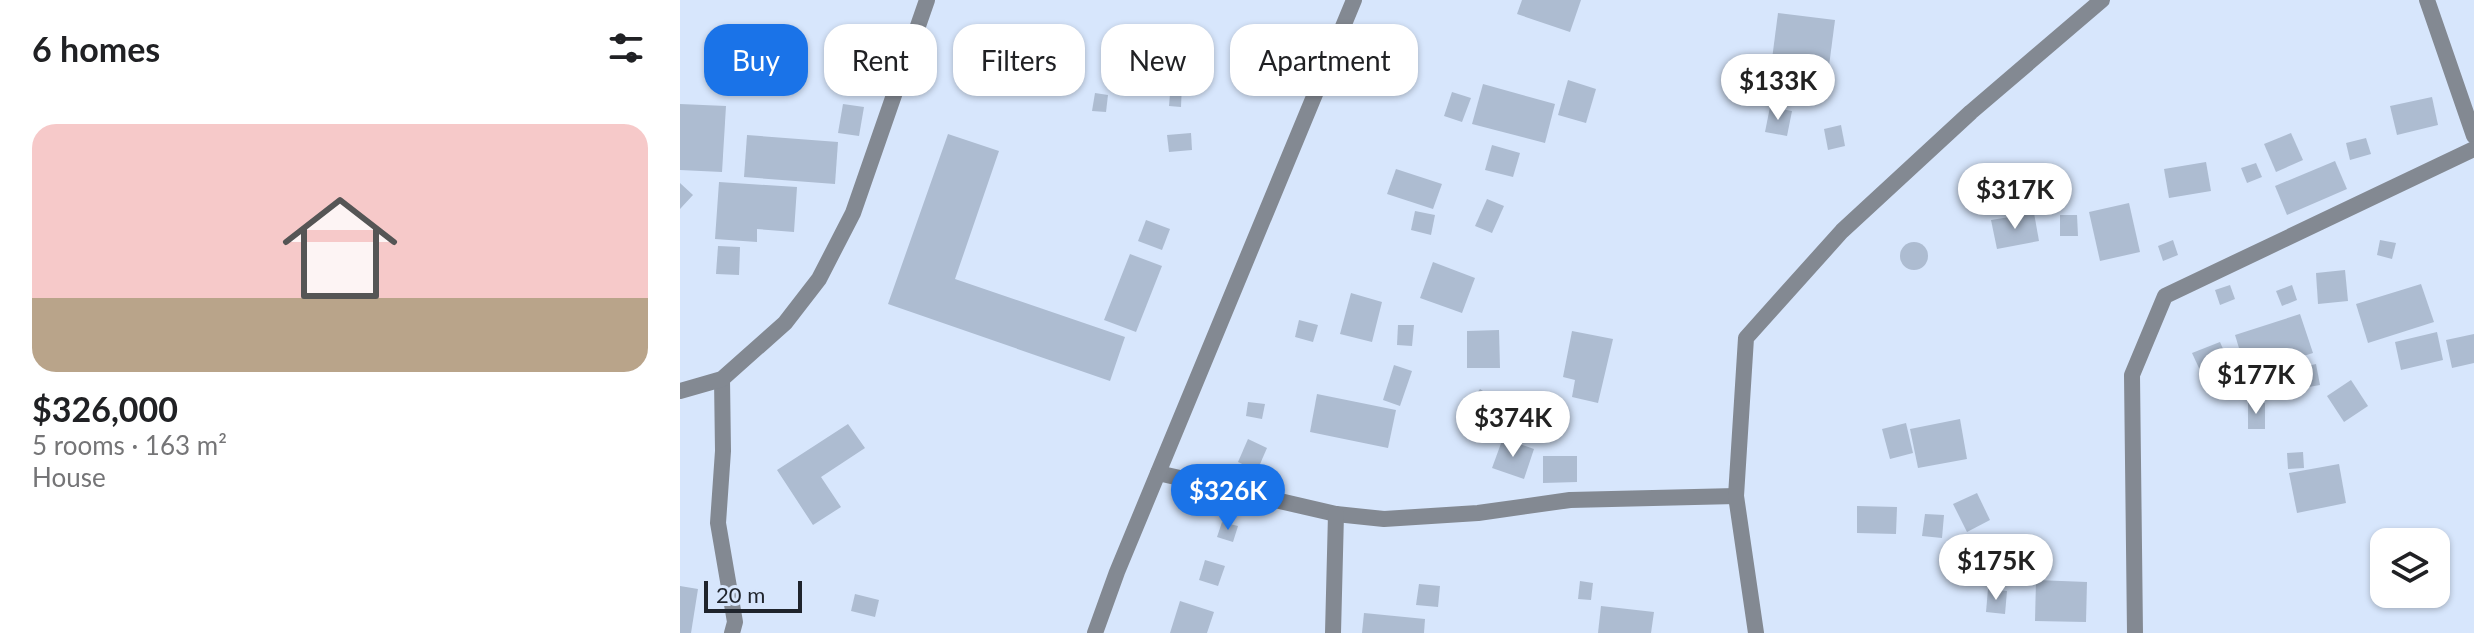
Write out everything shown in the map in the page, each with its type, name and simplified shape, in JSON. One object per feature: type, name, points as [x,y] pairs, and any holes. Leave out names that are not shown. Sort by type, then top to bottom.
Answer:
[{"type":"street","points":[[680,391],[722,379],[785,323],[819,279],[853,213],[927,0]]},
{"type":"street","points":[[1095,633],[1354,0]]},
{"type":"street","points":[[1756,633],[1736,496],[1746,338],[1842,231],[1971,112],[2102,0]]},
{"type":"street","points":[[2427,0],[2474,136]]},
{"type":"street","points":[[2135,633],[2132,375],[2165,296],[2474,149]]},
{"type":"street","points":[[722,379],[723,451],[718,523],[735,622],[732,633]]},
{"type":"street","points":[[1158,473],[1336,514],[1384,519],[1478,513],[1570,500],[1736,496]]},
{"type":"street","points":[[1333,633],[1336,514]]},
{"type":"building","points":[[1522,0],[1581,0],[1570,32],[1517,14]]},
{"type":"building","points":[[1778,13],[1835,20],[1829,66],[1772,59]]},
{"type":"building","points":[[1568,80],[1596,89],[1586,123],[1558,115]]},
{"type":"building","points":[[1483,84],[1555,104],[1545,143],[1472,124]]},
{"type":"building","points":[[1452,92],[1471,98],[1462,122],[1444,116]]},
{"type":"building","points":[[1095,93],[1108,96],[1106,112],[1092,111]]},
{"type":"building","points":[[1170,96],[1181,96],[1181,107],[1169,106]]},
{"type":"building","points":[[2432,97],[2438,125],[2397,135],[2390,106]]},
{"type":"building","points":[[680,104],[726,106],[722,172],[680,170]]},
{"type":"building","points":[[843,104],[864,107],[859,136],[838,133]]},
{"type":"building","points":[[1770,107],[1792,111],[1787,136],[1765,132]]},
{"type":"building","points":[[1841,125],[1845,146],[1828,150],[1824,129]]},
{"type":"building","points":[[1191,133],[1192,150],[1169,152],[1167,135]]},
{"type":"building","points":[[2291,133],[2303,160],[2276,172],[2264,144]]},
{"type":"building","points":[[948,134],[999,151],[955,279],[1125,337],[1110,381],[888,304]]},
{"type":"building","points":[[747,135],[838,142],[835,184],[744,177]]},
{"type":"building","points":[[2366,138],[2371,154],[2350,160],[2346,143]]},
{"type":"building","points":[[1492,145],[1520,153],[1513,177],[1485,170]]},
{"type":"building","points":[[2335,161],[2347,189],[2287,215],[2275,186]]},
{"type":"building","points":[[2206,162],[2211,191],[2169,198],[2164,169]]},
{"type":"building","points":[[2256,163],[2262,177],[2247,183],[2241,168]]},
{"type":"building","points":[[1396,169],[1442,184],[1433,209],[1387,194]]},
{"type":"building","points":[[719,182],[797,187],[794,232],[757,229],[757,242],[715,239]]},
{"type":"building","points":[[680,183],[693,195],[680,209]]},
{"type":"building","points":[[1487,199],[1504,206],[1492,233],[1475,226]]},
{"type":"building","points":[[2129,203],[2140,252],[2100,261],[2089,212]]},
{"type":"building","points":[[1415,211],[1435,215],[1431,235],[1411,230]]},
{"type":"building","points":[[2034,213],[2039,241],[1997,249],[1991,220]]},
{"type":"building","points":[[2060,215],[2077,215],[2078,236],[2060,236]]},
{"type":"building","points":[[1146,220],[1170,229],[1162,250],[1138,241]]},
{"type":"building","points":[[2173,240],[2178,255],[2163,261],[2158,246]]},
{"type":"building","points":[[2380,240],[2396,243],[2392,259],[2377,255]]},
{"type":"building","points":[[1914,242],[1924,246],[1928,256],[1924,266],[1914,270],[1904,266],[1900,256],[1904,246]]},
{"type":"building","points":[[718,246],[740,247],[739,275],[716,274]]},
{"type":"building","points":[[1130,254],[1162,266],[1136,332],[1104,320]]},
{"type":"building","points":[[1433,262],[1475,278],[1462,313],[1420,298]]},
{"type":"building","points":[[2345,270],[2348,301],[2318,304],[2316,273]]},
{"type":"building","points":[[2421,284],[2434,322],[2368,343],[2356,304]]},
{"type":"building","points":[[2230,285],[2235,299],[2220,305],[2215,290]]},
{"type":"building","points":[[2292,285],[2297,300],[2282,306],[2276,291]]},
{"type":"building","points":[[1351,293],[1382,302],[1372,342],[1340,334]]},
{"type":"building","points":[[2300,314],[2313,353],[2247,374],[2235,335]]},
{"type":"building","points":[[1299,320],[1318,325],[1313,342],[1295,337]]},
{"type":"building","points":[[1398,325],[1414,325],[1412,346],[1397,345]]},
{"type":"building","points":[[1499,330],[1500,368],[1467,368],[1467,331]]},
{"type":"building","points":[[1572,331],[1613,339],[1598,403],[1572,397],[1575,380],[1563,377]]},
{"type":"building","points":[[2437,332],[2443,360],[2401,370],[2395,342]]},
{"type":"building","points":[[2474,334],[2474,363],[2452,368],[2446,340]]},
{"type":"building","points":[[2220,342],[2232,369],[2205,381],[2192,353]]},
{"type":"building","points":[[2316,364],[2320,385],[2303,388],[2299,368]]},
{"type":"building","points":[[1394,365],[1412,371],[1400,406],[1383,400]]},
{"type":"building","points":[[2351,380],[2368,406],[2344,422],[2327,396]]},
{"type":"building","points":[[1480,389],[1498,401],[1490,413],[1472,400]]},
{"type":"building","points":[[1317,394],[1396,410],[1388,448],[1310,432]]},
{"type":"building","points":[[1248,402],[1265,404],[1262,419],[1246,416]]},
{"type":"building","points":[[2248,403],[2265,403],[2265,429],[2248,429]]},
{"type":"building","points":[[1960,419],[1967,459],[1918,468],[1910,429]]},
{"type":"building","points":[[1906,423],[1913,453],[1890,459],[1882,429]]},
{"type":"building","points":[[848,424],[865,448],[821,477],[841,507],[813,525],[777,470]]},
{"type":"building","points":[[1503,438],[1534,449],[1524,479],[1492,468]]},
{"type":"building","points":[[1248,439],[1267,448],[1257,471],[1238,462]]},
{"type":"building","points":[[2303,452],[2304,468],[2288,469],[2287,453]]},
{"type":"building","points":[[1543,456],[1577,456],[1577,482],[1543,483]]},
{"type":"building","points":[[2339,464],[2346,503],[2297,513],[2289,473]]},
{"type":"building","points":[[1977,493],[1990,520],[1967,532],[1953,504]]},
{"type":"building","points":[[1857,506],[1897,507],[1896,534],[1857,533]]},
{"type":"building","points":[[1925,514],[1944,515],[1942,538],[1922,536]]},
{"type":"building","points":[[1222,522],[1238,526],[1233,542],[1217,537]]},
{"type":"building","points":[[2007,555],[2025,558],[2023,571],[2005,569]]},
{"type":"building","points":[[1205,560],[1225,566],[1218,586],[1199,580]]},
{"type":"building","points":[[2036,580],[2087,582],[2086,622],[2035,621]]},
{"type":"building","points":[[1580,581],[1593,583],[1591,600],[1578,599]]},
{"type":"building","points":[[1419,584],[1440,586],[1438,607],[1416,605]]},
{"type":"building","points":[[680,586],[698,589],[691,633],[680,633]]},
{"type":"building","points":[[1988,589],[2007,591],[2005,614],[1986,612]]},
{"type":"building","points":[[855,594],[879,600],[875,617],[851,611]]},
{"type":"building","points":[[1180,601],[1214,612],[1207,633],[1170,633]]},
{"type":"building","points":[[1601,606],[1654,612],[1651,633],[1598,633]]},
{"type":"building","points":[[1364,613],[1425,619],[1424,633],[1362,633]]}]
